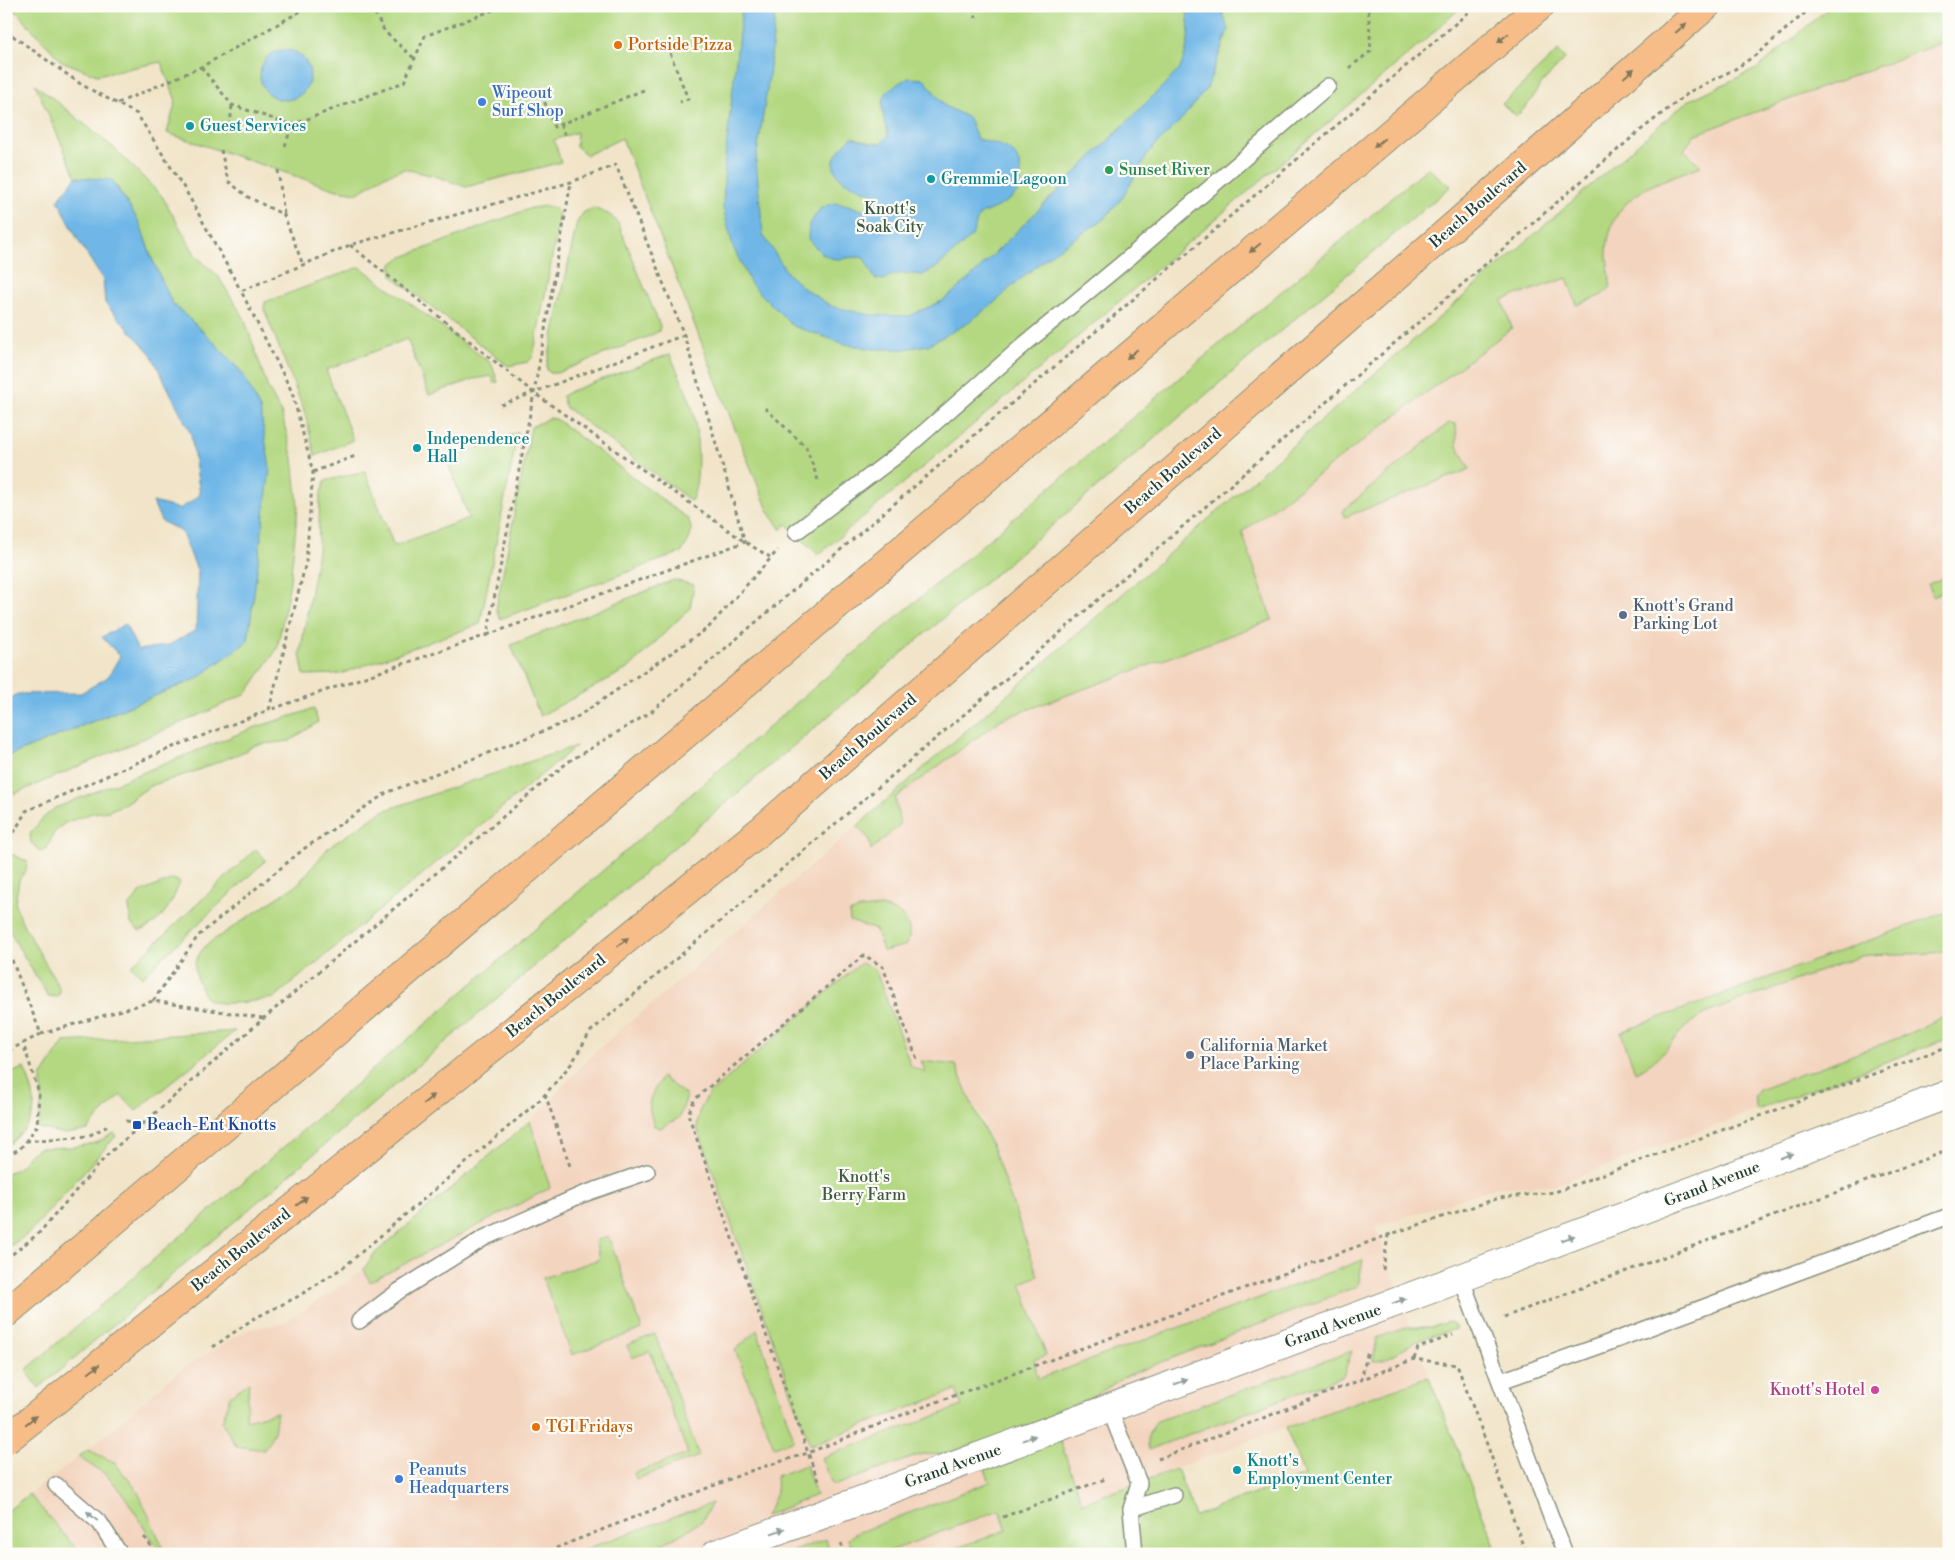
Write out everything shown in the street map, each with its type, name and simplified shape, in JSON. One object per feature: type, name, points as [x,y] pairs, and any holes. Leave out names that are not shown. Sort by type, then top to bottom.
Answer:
[{"type":"main road","points":[[6,1313],[1540,6]]},
{"type":"main road","name":"Beach Boulevard","points":[[6,1440],[759,832],[1706,6]]},
{"type":"street","name":"Grand Avenue","points":[[716,1554],[1461,1278],[1949,1094]]},
{"type":"lane","points":[[796,532],[904,450],[1026,343],[1124,262],[1328,86]]},
{"type":"lane","points":[[359,1321],[400,1291],[484,1238],[581,1195],[647,1172]]},
{"type":"lane","points":[[1500,1381],[1949,1216]]},
{"type":"lane","points":[[1461,1278],[1565,1554]]},
{"type":"lane","points":[[1109,1408],[1139,1483],[1131,1509],[1135,1554]]},
{"type":"lane","points":[[56,1485],[100,1523],[120,1554]]},
{"type":"lane","points":[[1131,1509],[1174,1495]]},
{"type":"path","points":[[118,103],[201,67],[310,6]]},
{"type":"path","points":[[371,6],[385,32],[415,59]]},
{"type":"path","points":[[201,67],[232,105],[292,125],[404,82],[425,36],[504,6]]},
{"type":"path","points":[[1328,86],[1371,50],[1368,6]]},
{"type":"path","points":[[6,1259],[39,1233],[107,1155],[264,1018],[568,762],[651,712],[1476,6]]},
{"type":"path","points":[[213,1347],[253,1319],[297,1297],[344,1267],[545,1094],[572,1064],[590,1032],[1040,650],[1637,133],[1691,91],[1735,69],[1757,54],[1813,6]]},
{"type":"path","points":[[974,7],[976,18]]},
{"type":"path","points":[[6,30],[82,85],[136,114],[186,191],[292,392],[313,472],[306,562],[268,710]]},
{"type":"path","points":[[670,53],[688,99],[680,102]]},
{"type":"path","points":[[539,87],[554,127],[646,89]]},
{"type":"path","points":[[230,126],[232,105]]},
{"type":"path","points":[[560,124],[565,135]]},
{"type":"path","points":[[285,146],[292,125]]},
{"type":"path","points":[[221,150],[228,181],[248,197],[284,214]]},
{"type":"path","points":[[240,291],[350,245],[571,182],[616,165],[684,335],[745,542]]},
{"type":"path","points":[[278,170],[284,214],[303,265]]},
{"type":"path","points":[[487,635],[534,393],[571,182]]},
{"type":"path","points":[[350,245],[534,393],[745,542],[770,557]]},
{"type":"path","points":[[501,405],[684,335]]},
{"type":"path","points":[[765,408],[806,447],[828,507]]},
{"type":"path","points":[[313,472],[358,455]]},
{"type":"path","points":[[153,1001],[198,936],[305,848],[386,792],[574,718],[708,628],[770,557],[796,532]]},
{"type":"path","points":[[6,847],[26,811],[173,747],[268,710],[487,635],[745,542]]},
{"type":"path","points":[[6,945],[41,1034]]},
{"type":"path","points":[[808,1453],[688,1114],[695,1098],[864,955],[883,967],[918,1062]]},
{"type":"path","points":[[6,1052],[41,1034],[153,1001],[264,1018]]},
{"type":"path","points":[[6,1155],[20,1149],[37,1126],[39,1093],[23,1043]]},
{"type":"path","points":[[541,1554],[753,1470],[808,1453],[907,1413],[1396,1232],[1499,1198],[1555,1192],[1949,1046]]},
{"type":"path","points":[[545,1094],[581,1195]]},
{"type":"path","points":[[126,1121],[142,1123]]},
{"type":"path","points":[[25,1141],[88,1136],[108,1126]]},
{"type":"path","points":[[1414,1359],[1418,1348],[1949,1150]]},
{"type":"path","points":[[1003,1516],[1133,1469],[1414,1359],[1457,1365],[1526,1554]]},
{"type":"shaded area","points":[[1831,6],[1949,6],[1949,1039],[1555,1185],[1497,1187],[1376,1227],[1429,1377],[1353,1403],[1082,1503],[1038,1379],[994,1151],[982,1119],[969,1098],[927,1074],[956,1389],[1017,1554],[81,1554],[29,1494],[88,1450],[180,1370],[249,1329],[283,1323],[337,1289],[364,1269],[373,1255],[530,1121],[595,1052],[702,961],[1686,102],[1758,68]]},
{"type":"green space","name":"Knott's Soak City","points":[[11,6],[1462,6],[1424,41],[1087,329],[818,555],[786,524],[781,530],[768,510],[622,138],[587,155],[576,146],[577,132],[554,140],[561,162],[466,187],[435,176],[404,169],[382,177],[358,193],[337,190],[167,133],[176,101],[161,62],[97,75],[61,61]]},
{"type":"green space","points":[[1831,6],[1949,6],[1949,40],[1694,135],[1684,150],[1701,166],[1668,178],[1639,193],[1617,215],[1610,230],[1607,249],[1610,288],[1602,295],[1577,305],[1567,278],[1502,300],[1512,328],[1242,532],[1272,620],[1002,719],[895,798],[900,825],[871,850],[869,839],[857,826],[1686,102],[1758,68]]},
{"type":"green space","points":[[1558,51],[1565,59],[1541,84],[1530,102],[1517,116],[1502,104]]},
{"type":"green space","points":[[35,84],[115,149],[162,196],[196,256],[218,276],[244,318],[268,388],[281,412],[293,459],[298,506],[290,582],[277,649],[247,693],[14,794],[6,757],[196,679],[248,641],[243,374],[211,339],[172,303],[152,259],[139,222],[113,181],[76,177]]},
{"type":"green space","points":[[1427,168],[1451,186],[39,1388],[26,1370],[823,680]]},
{"type":"green space","points":[[546,206],[554,208],[559,213],[559,221],[533,357],[528,362],[508,366],[392,276],[392,264],[400,258],[531,208]]},
{"type":"green space","points":[[594,208],[610,215],[618,223],[660,326],[659,331],[557,373],[550,373],[547,370],[547,365],[577,222],[584,212]]},
{"type":"green space","points":[[360,267],[491,363],[498,382],[494,383],[492,376],[474,379],[429,395],[407,339],[326,370],[353,440],[315,456],[305,413],[264,309],[265,302]]},
{"type":"green space","points":[[670,354],[690,401],[695,425],[697,472],[691,501],[565,407],[562,396]]},
{"type":"green space","points":[[549,418],[556,419],[688,519],[691,533],[682,552],[500,619],[496,609],[531,427]]},
{"type":"green space","points":[[1449,423],[1456,424],[1457,446],[1470,469],[1345,517],[1342,511]]},
{"type":"green space","points":[[518,432],[480,624],[340,674],[304,675],[300,654],[318,551],[320,497],[325,481],[365,471],[394,546],[469,518],[447,460]]},
{"type":"green space","points":[[1949,576],[1949,590],[1933,596],[1928,584]]},
{"type":"green space","points":[[674,580],[694,585],[690,608],[629,668],[540,716],[511,645]]},
{"type":"green space","points":[[314,709],[318,722],[290,741],[255,745],[243,752],[193,772],[150,786],[124,804],[109,811],[92,813],[65,823],[53,834],[48,847],[41,852],[31,843],[30,834],[42,819],[55,808],[253,728]]},
{"type":"green space","points":[[576,746],[274,998],[229,1003],[212,1002],[207,999],[195,970],[197,958],[206,945],[298,884],[329,847],[383,811]]},
{"type":"green space","points":[[256,849],[266,860],[142,977],[131,966]]},
{"type":"green space","points":[[11,854],[27,861],[26,871],[19,880],[15,904],[23,924],[59,987],[60,993],[57,997],[48,996],[16,943],[6,922],[6,871]]},
{"type":"green space","points":[[173,879],[180,882],[170,905],[160,918],[140,931],[131,924],[129,906],[141,892]]},
{"type":"green space","points":[[882,907],[897,912],[906,921],[909,933],[907,945],[883,951],[876,930],[850,921],[849,913],[860,909]]},
{"type":"green space","points":[[1949,911],[1949,951],[1861,956],[1707,1013],[1687,1026],[1652,1062],[1635,1072],[1621,1032]]},
{"type":"green space","name":"Knott's Berry Farm","points":[[861,963],[875,969],[911,1066],[926,1073],[921,1061],[956,1065],[994,1151],[1038,1276],[1021,1283],[1046,1355],[1034,1360],[1038,1379],[1363,1260],[1358,1286],[1126,1376],[1094,1396],[1051,1415],[1082,1503],[1177,1469],[1195,1516],[1304,1475],[1286,1428],[1429,1377],[1498,1554],[940,1554],[1007,1530],[1000,1510],[882,1554],[876,1554],[875,1552],[870,1554],[853,1554],[848,1539],[854,1534],[990,1482],[975,1444],[943,1455],[922,1454],[833,1486],[821,1458],[962,1406],[956,1390],[810,1445],[697,1127],[699,1112],[708,1095]]},
{"type":"green space","points":[[1949,1013],[1949,1038],[1757,1110],[1754,1097],[1759,1090],[1898,1038]]},
{"type":"green space","points":[[235,1031],[136,1111],[121,1095],[99,1116],[88,1130],[65,1134],[38,1128],[42,1097],[41,1077],[64,1042]]},
{"type":"green space","points":[[24,1068],[33,1092],[33,1111],[25,1128],[6,1147],[6,1075]]},
{"type":"green space","points":[[662,1077],[687,1096],[679,1118],[660,1128],[654,1126],[650,1111],[650,1100]]},
{"type":"green space","points":[[530,1121],[550,1188],[370,1282],[364,1269],[373,1255]]},
{"type":"green space","points":[[114,1133],[116,1136],[29,1233],[6,1249],[6,1173],[18,1169],[29,1155],[39,1148],[73,1147],[96,1143]]},
{"type":"green space","points":[[608,1236],[642,1329],[572,1355],[543,1278],[600,1259],[595,1241]]},
{"type":"green space","points":[[1448,1322],[1452,1323],[1456,1329],[1422,1339],[1391,1357],[1373,1361],[1377,1338],[1408,1327],[1433,1327]]},
{"type":"green space","points":[[757,1330],[794,1440],[774,1447],[735,1350]]},
{"type":"green space","points":[[655,1334],[699,1456],[636,1479],[634,1473],[688,1454],[650,1351],[632,1358],[627,1345]]},
{"type":"green space","points":[[1352,1351],[1343,1376],[1148,1450],[1148,1435],[1157,1421]]},
{"type":"green space","points":[[249,1382],[246,1420],[277,1412],[274,1432],[264,1450],[236,1446],[222,1422],[230,1396]]},
{"type":"green space","points":[[88,1450],[114,1462],[137,1490],[166,1554],[161,1554],[122,1492],[105,1474],[78,1457]]},
{"type":"green space","points":[[806,1465],[816,1495],[765,1516],[775,1497],[776,1476]]},
{"type":"green space","points":[[29,1494],[81,1554],[6,1554],[6,1512]]},
{"type":"green space","points":[[712,1503],[702,1521],[678,1536],[641,1554],[572,1554]]},
{"type":"green space","points":[[826,1539],[831,1554],[786,1554]]},
{"type":"water","name":"Sunset River","points":[[742,6],[776,6],[769,77],[756,160],[763,235],[788,274],[805,289],[831,306],[869,315],[909,316],[944,300],[971,277],[1180,69],[1188,38],[1186,6],[1221,6],[1228,30],[1207,88],[1181,120],[1149,152],[1123,197],[1104,219],[1051,254],[968,323],[928,345],[904,349],[874,349],[845,344],[793,326],[751,284],[733,247],[723,207],[725,159]]},
{"type":"water","points":[[285,50],[295,52],[303,57],[308,65],[310,75],[308,85],[303,93],[295,98],[285,100],[275,98],[267,93],[262,85],[260,75],[262,65],[267,57],[275,52]]},
{"type":"water","name":"Gremmie Lagoon","points":[[909,78],[924,79],[945,106],[969,118],[977,139],[1000,145],[1012,152],[1020,165],[1021,185],[1019,191],[1009,200],[979,215],[972,236],[936,268],[922,275],[903,273],[890,276],[884,280],[875,279],[864,258],[835,259],[822,253],[808,239],[809,224],[821,208],[833,203],[848,205],[867,212],[871,208],[873,204],[872,193],[857,188],[843,180],[834,168],[834,161],[838,152],[852,137],[871,143],[881,143],[888,136],[883,113],[883,100],[893,87]]},
{"type":"water","points":[[76,177],[112,180],[139,222],[152,259],[172,303],[211,339],[243,374],[260,409],[270,468],[248,641],[196,679],[6,757],[6,702],[17,694],[81,693],[108,677],[120,656],[102,637],[125,624],[138,650],[169,645],[196,630],[198,572],[181,531],[161,521],[153,502],[180,509],[200,495],[191,434],[151,354],[105,303],[103,280],[78,240],[58,200]]},
{"type":"place","name":"Portside Pizza","points":[[618,45]]},
{"type":"place","name":"Wipeout Surf Shop","points":[[482,102]]},
{"type":"place","name":"Guest Services","points":[[190,126]]},
{"type":"place","name":"Sunset River","points":[[1109,170]]},
{"type":"place","name":"Gremmie Lagoon","points":[[931,179]]},
{"type":"place","name":"Independence Hall","points":[[417,448]]},
{"type":"place","name":"Knott's Grand Parking Lot","points":[[1623,615]]},
{"type":"place","name":"California Market Place Parking","points":[[1190,1055]]},
{"type":"place","name":"Beach-Ent Knotts","points":[[137,1125]]},
{"type":"place","name":"Knott's Hotel","points":[[1875,1390]]},
{"type":"place","name":"TGI Fridays","points":[[536,1427]]},
{"type":"place","name":"Knott's Employment Center","points":[[1237,1470]]},
{"type":"place","name":"Peanuts Headquarters","points":[[399,1479]]}]
